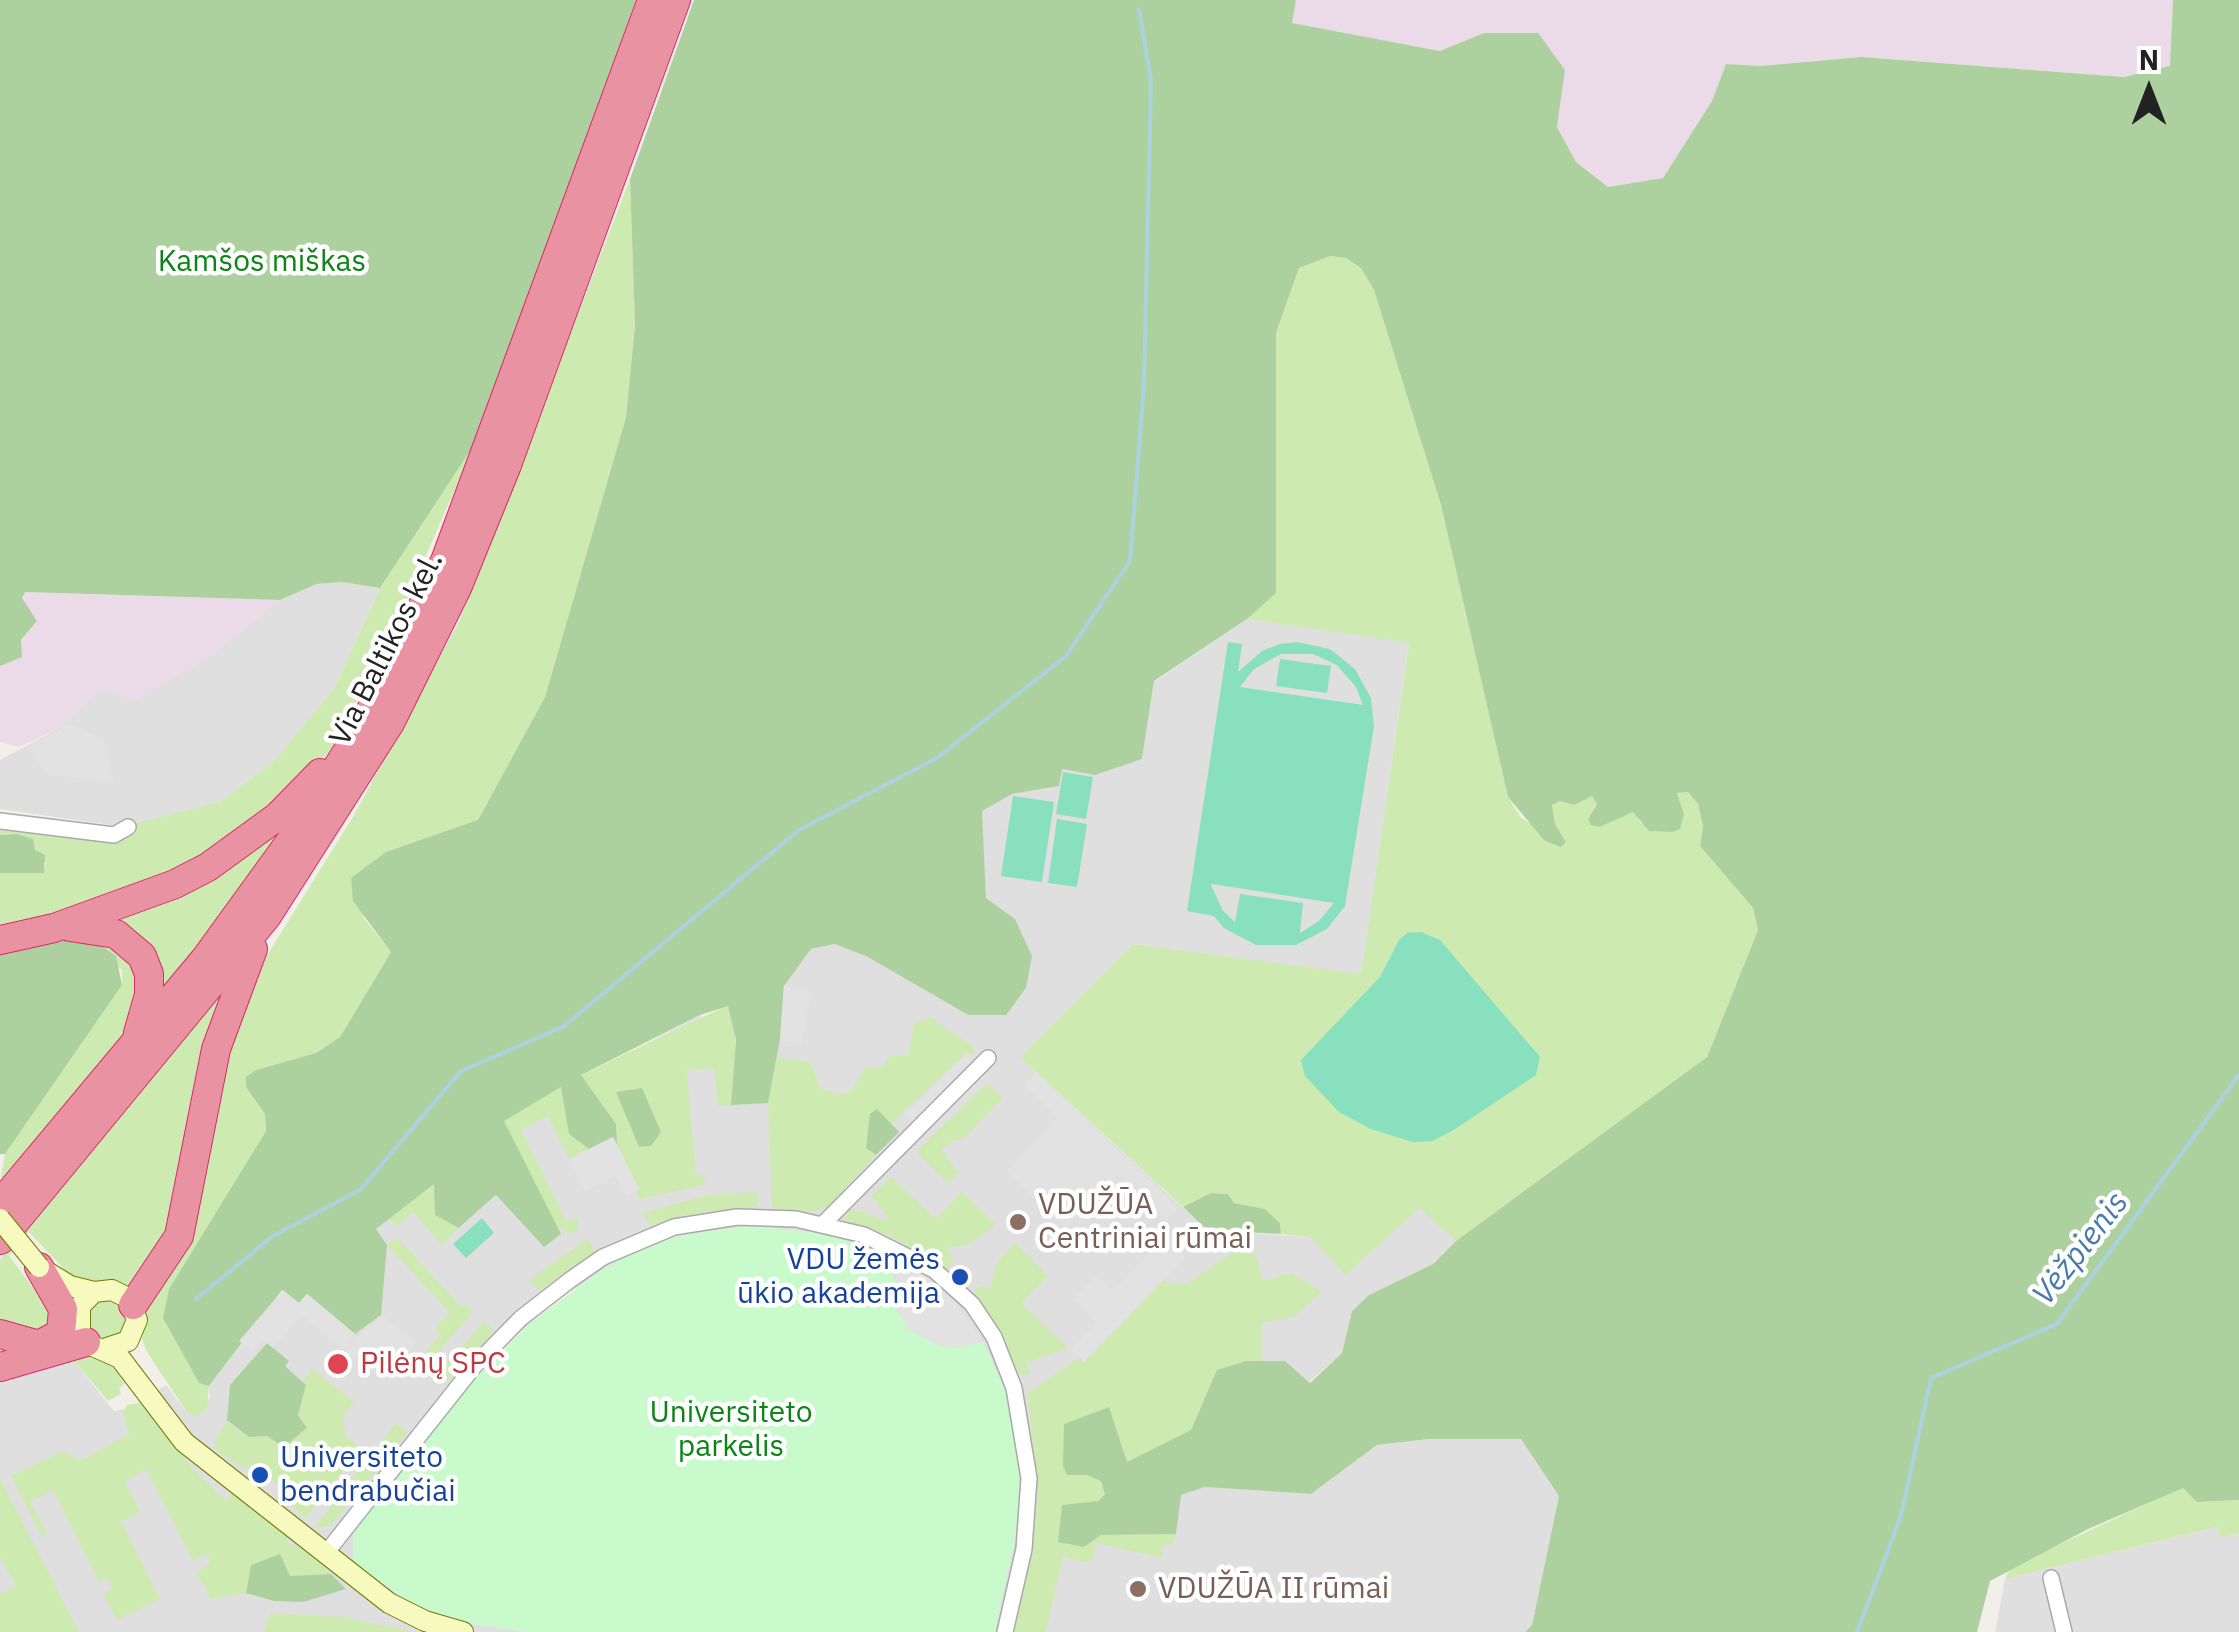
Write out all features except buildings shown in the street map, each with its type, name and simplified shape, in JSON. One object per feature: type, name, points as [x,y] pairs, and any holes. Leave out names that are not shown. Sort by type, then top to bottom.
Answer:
[{"type":"highway","name":"Via Baltikos kel.","points":[[0,1204],[247,904],[362,728],[459,525],[652,0]]},
{"type":"highway","name":"Via Baltikos kel.","points":[[0,1240],[267,916],[390,723],[457,588],[507,465],[676,0]]},
{"type":"highway","points":[[0,940],[54,928],[175,884],[208,866],[278,816],[362,728]]},
{"type":"highway","points":[[134,1305],[179,1236],[216,1049],[267,916]]},
{"type":"highway","points":[[54,928],[105,929],[126,940],[142,956],[150,974],[150,995],[132,1048]]},
{"type":"highway","points":[[0,1334],[38,1345],[62,1333],[63,1310],[39,1267]]},
{"type":"highway","points":[[0,1367],[89,1335]]},
{"type":"main road","points":[[0,1219],[89,1335],[120,1358],[184,1442],[390,1604],[425,1621],[463,1632]]},
{"type":"main road","points":[[39,1267],[70,1286],[94,1292],[112,1290],[134,1305],[137,1320],[133,1334],[138,1357],[152,1380],[253,1494]]},
{"type":"main road","points":[[89,1335],[94,1292]]},
{"type":"main road","points":[[89,1335],[121,1346],[133,1334]]},
{"type":"street","points":[[0,821],[114,835],[128,827]]},
{"type":"street","points":[[824,1223],[988,1058]]},
{"type":"street","points":[[326,1553],[485,1354],[522,1318],[603,1257],[646,1236],[693,1223],[764,1217],[824,1223],[864,1235],[934,1270],[964,1295],[994,1337],[1014,1388],[1029,1478],[1024,1549],[1005,1632]]},
{"type":"street","points":[[2051,1578],[2064,1632]]},
{"type":"shaded area","points":[[1296,0],[2173,0],[2171,67],[2124,77],[1861,57],[1761,66],[1726,64],[1712,101],[1663,178],[1608,187],[1576,162],[1557,127],[1565,70],[1484,33],[1441,51],[1291,23]]},
{"type":"shaded area","points":[[342,582],[380,588],[335,687],[272,763],[220,802],[154,822],[111,825],[0,809],[0,760],[56,730],[101,689],[135,700],[208,656],[280,600],[317,584]]},
{"type":"shaded area","points":[[25,592],[280,600],[208,656],[135,701],[100,690],[56,730],[19,747],[0,742],[0,666],[21,657],[21,641],[37,621],[21,598]]},
{"type":"shaded area","points":[[1247,619],[1409,642],[1361,975],[1133,944],[1020,1057],[1207,1230],[1310,1237],[1419,1207],[1456,1241],[1433,1264],[1369,1295],[1352,1311],[1342,1353],[1181,1495],[1205,1487],[1311,1494],[1377,1445],[1427,1439],[1521,1439],[1559,1496],[1532,1625],[1525,1632],[995,1632],[1020,1480],[829,1234],[749,1226],[681,1235],[636,1251],[558,1299],[505,1345],[468,1386],[367,1512],[353,1562],[411,1603],[467,1623],[526,1632],[0,1632],[0,1379],[75,1362],[114,1411],[130,1408],[166,1385],[188,1414],[210,1398],[209,1386],[283,1290],[355,1334],[368,1324],[375,1229],[435,1183],[460,1228],[496,1195],[544,1246],[503,1121],[700,1015],[768,1103],[780,1040],[784,986],[810,949],[834,944],[866,956],[968,1015],[1015,919],[986,898],[981,811],[1012,794],[1059,786],[1061,769],[1095,774],[1142,759],[1154,682]]},
{"type":"shaded area","points":[[71,723],[104,741],[114,782],[45,774],[30,747]]},
{"type":"shaded area","points":[[784,986],[811,991],[802,1044],[780,1040]]},
{"type":"shaded area","points":[[967,1053],[988,1074],[940,1123],[932,1116],[919,1129],[905,1115]]},
{"type":"shaded area","points":[[1036,1073],[1178,1208],[1167,1220],[1118,1174],[1065,1228],[1006,1171],[1058,1118],[1024,1085]]},
{"type":"shaded area","points":[[613,1137],[639,1189],[626,1196],[616,1176],[585,1191],[569,1159]]},
{"type":"shaded area","points":[[1165,1237],[1186,1257],[1084,1362],[1071,1350],[1097,1322],[1073,1299],[1097,1275],[1113,1290]]},
{"type":"shaded area","points":[[898,1259],[946,1290],[983,1342],[956,1348],[940,1346],[909,1330],[893,1304]]},
{"type":"shaded area","points":[[283,1290],[299,1303],[307,1294],[355,1334],[343,1349],[302,1315],[273,1348],[263,1340],[253,1352],[239,1341]]},
{"type":"shaded area","points":[[381,1315],[416,1342],[400,1363],[388,1354],[373,1373],[346,1352],[368,1324],[372,1327]]},
{"type":"shaded area","points":[[2217,1527],[2221,1538],[2239,1533],[2239,1632],[1995,1632],[2005,1579]]},
{"type":"green space","name":"Kamšos miškas","points":[[0,0],[636,0],[474,445],[380,588],[342,582],[317,584],[280,600],[25,592],[22,598],[37,621],[21,640],[22,657],[0,666]]},
{"type":"green space","points":[[694,0],[1296,0],[1292,23],[1440,51],[1484,33],[1538,33],[1565,70],[1557,127],[1576,162],[1608,187],[1663,178],[1712,101],[1726,64],[1761,66],[1861,57],[2124,77],[2170,66],[2173,0],[2239,0],[2239,1500],[2197,1502],[2183,1488],[2088,1529],[1990,1581],[1977,1632],[1525,1632],[1532,1625],[1559,1496],[1521,1439],[1428,1439],[1377,1445],[1311,1494],[1205,1487],[1181,1495],[1176,1534],[1101,1535],[1084,1547],[1058,1542],[1062,1505],[1099,1501],[1105,1494],[1101,1481],[1087,1475],[1067,1475],[1063,1466],[1064,1424],[1109,1407],[1127,1462],[1191,1430],[1217,1370],[1246,1361],[1285,1361],[1310,1383],[1342,1353],[1352,1311],[1369,1295],[1433,1264],[1456,1241],[1707,1057],[1758,930],[1753,908],[1700,846],[1703,826],[1698,804],[1688,792],[1677,793],[1684,814],[1680,829],[1672,832],[1649,831],[1633,812],[1600,827],[1591,825],[1588,819],[1597,804],[1592,796],[1574,805],[1560,801],[1552,805],[1555,824],[1566,842],[1561,847],[1545,841],[1508,797],[1441,505],[1374,290],[1361,268],[1346,258],[1330,256],[1299,268],[1276,333],[1276,593],[1247,619],[1154,681],[1142,759],[1095,775],[1062,769],[1059,786],[1012,794],[982,811],[986,898],[1015,919],[1032,956],[1026,988],[1006,1015],[968,1015],[866,956],[834,944],[811,949],[784,986],[780,1040],[768,1103],[731,1105],[736,1040],[728,1006],[700,1015],[581,1075],[616,1124],[617,1145],[613,1137],[589,1149],[569,1134],[561,1087],[504,1121],[561,1234],[544,1247],[496,1195],[459,1228],[435,1215],[434,1184],[376,1229],[387,1245],[381,1315],[355,1334],[307,1294],[299,1303],[282,1290],[209,1386],[199,1383],[163,1318],[169,1289],[266,1131],[265,1114],[246,1087],[246,1077],[256,1070],[316,1053],[340,1037],[391,952],[353,901],[351,878],[386,852],[478,820],[545,697],[626,417],[635,325],[630,179]]},
{"type":"green space","points":[[630,179],[635,325],[626,417],[545,697],[478,820],[444,835],[363,917],[391,952],[340,1037],[316,1053],[256,1070],[246,1087],[265,1114],[266,1131],[169,1289],[199,1382],[209,1386],[207,1408],[198,1416],[188,1414],[142,1339],[144,1298],[247,988],[354,815],[460,620]]},
{"type":"green space","points":[[1329,256],[1346,258],[1361,268],[1374,290],[1441,505],[1508,797],[1521,818],[1566,842],[1555,824],[1552,805],[1560,800],[1592,795],[1597,803],[1588,819],[1600,827],[1633,811],[1641,823],[1684,814],[1677,793],[1688,792],[1698,804],[1703,826],[1700,846],[1753,908],[1758,930],[1707,1057],[1456,1241],[1419,1208],[1346,1275],[1310,1237],[1281,1234],[1280,1223],[1265,1209],[1234,1203],[1228,1194],[1211,1193],[1183,1207],[1020,1057],[1133,944],[1361,974],[1409,643],[1247,619],[1276,592],[1276,333],[1299,268]]},
{"type":"green space","points":[[474,445],[388,643],[331,749],[304,782],[209,857],[77,910],[0,926],[0,873],[43,873],[46,863],[17,834],[0,835],[0,827],[127,836],[136,832],[136,823],[220,802],[272,763],[335,687],[380,588]]},
{"type":"green space","points":[[1228,642],[1242,644],[1238,672],[1262,651],[1280,644],[1297,642],[1330,649],[1355,669],[1371,698],[1374,726],[1345,906],[1327,929],[1296,945],[1256,945],[1224,928],[1214,916],[1187,911]],"holes":[[[1281,654],[1313,654],[1337,665],[1356,687],[1363,705],[1240,687],[1254,669]],[[1212,884],[1334,903],[1319,921],[1300,933],[1303,903],[1240,894],[1235,922],[1223,911]]]},
{"type":"green space","points":[[1280,659],[1331,666],[1327,693],[1276,686]]},
{"type":"green space","points":[[1063,772],[1093,777],[1086,819],[1056,814]]},
{"type":"green space","points":[[1013,796],[1054,802],[1042,882],[1001,876]]},
{"type":"green space","points":[[304,803],[157,1001],[0,1182],[5,1154],[122,985],[122,969],[48,938]]},
{"type":"green space","points":[[1057,819],[1087,824],[1077,887],[1048,883]]},
{"type":"green space","points":[[17,834],[33,839],[35,850],[45,855],[44,873],[0,873],[0,835]]},
{"type":"green space","points":[[1421,932],[1440,940],[1540,1057],[1536,1075],[1452,1131],[1432,1141],[1413,1142],[1371,1129],[1339,1112],[1305,1076],[1301,1060],[1380,977],[1399,940],[1407,933]]},
{"type":"green space","points":[[63,938],[99,944],[116,956],[122,985],[5,1154],[0,1154],[0,953]]},
{"type":"green space","points":[[231,982],[172,1234],[128,1286],[77,1283],[29,1232],[9,1256],[53,1314],[54,1333],[0,1326],[0,1260],[5,1251]]},
{"type":"green space","points":[[728,1005],[736,1040],[731,1105],[718,1106],[714,1068],[687,1070],[696,1175],[705,1175],[704,1185],[640,1199],[617,1145],[616,1124],[581,1075]]},
{"type":"green space","points":[[930,1017],[973,1047],[973,1055],[966,1053],[891,1124],[877,1109],[866,1148],[876,1155],[828,1207],[809,1212],[772,1208],[768,1103],[777,1057],[810,1062],[821,1088],[835,1094],[850,1092],[866,1067],[882,1068],[890,1055],[908,1056],[914,1024]]},
{"type":"green space","points":[[987,1083],[1003,1098],[963,1140],[955,1140],[942,1150],[958,1173],[948,1183],[916,1152]]},
{"type":"green space","points":[[562,1086],[569,1134],[589,1149],[569,1159],[548,1116],[521,1130],[567,1222],[578,1217],[578,1231],[572,1233],[558,1228],[503,1121]]},
{"type":"green space","points":[[642,1088],[661,1132],[651,1146],[639,1147],[616,1092]]},
{"type":"green space","points":[[877,1109],[899,1132],[876,1155],[866,1148],[870,1114]]},
{"type":"green space","points":[[891,1177],[935,1219],[962,1192],[996,1225],[970,1244],[948,1248],[953,1260],[948,1269],[892,1237],[845,1220],[846,1207],[886,1221],[888,1217],[871,1195]]},
{"type":"green space","points":[[435,1183],[435,1215],[459,1228],[442,1245],[413,1212],[396,1227],[390,1218]]},
{"type":"green space","points":[[758,1192],[757,1206],[699,1213],[651,1226],[642,1213],[708,1195]]},
{"type":"green space","points":[[1211,1193],[1228,1194],[1234,1203],[1265,1209],[1280,1223],[1281,1234],[1207,1230],[1183,1207]]},
{"type":"green space","points":[[482,1218],[494,1233],[466,1258],[453,1244]]},
{"type":"green space","name":"Universiteto parkelis","points":[[749,1226],[829,1234],[898,1259],[893,1275],[909,1330],[940,1346],[983,1342],[1008,1396],[1020,1480],[1017,1531],[995,1632],[526,1632],[467,1623],[411,1603],[353,1562],[353,1530],[468,1386],[529,1324],[604,1268],[636,1251],[681,1235]]},
{"type":"green space","points":[[398,1238],[461,1307],[466,1304],[472,1313],[427,1365],[421,1357],[440,1335],[435,1328],[449,1312],[387,1245]]},
{"type":"green space","points":[[588,1239],[595,1252],[539,1291],[529,1280]]},
{"type":"green space","points":[[1014,1242],[1048,1275],[1022,1303],[1068,1348],[1026,1363],[1030,1372],[1025,1376],[1016,1371],[989,1315],[973,1294],[979,1286],[991,1287],[996,1264]]},
{"type":"green space","points":[[1233,1252],[1256,1254],[1263,1281],[1292,1273],[1322,1292],[1293,1317],[1262,1323],[1261,1361],[1217,1370],[1191,1430],[1141,1457],[1087,1475],[1101,1481],[1105,1494],[1099,1501],[1101,1535],[1176,1534],[1173,1545],[1162,1546],[1162,1558],[1096,1543],[1091,1563],[1063,1557],[1046,1632],[1013,1632],[1036,1519],[1038,1481],[1027,1394],[1079,1358],[1084,1362],[1163,1281],[1185,1285]]},
{"type":"green space","points":[[107,1299],[121,1305],[127,1319],[121,1333],[107,1339],[93,1333],[87,1319],[93,1305]]},
{"type":"green space","points":[[485,1321],[494,1331],[446,1382],[437,1374]]},
{"type":"green space","points":[[267,1343],[289,1361],[285,1366],[306,1385],[298,1415],[307,1428],[284,1447],[267,1436],[249,1437],[227,1420],[230,1385]]},
{"type":"green space","points":[[83,1355],[111,1365],[125,1384],[119,1388],[121,1394],[108,1401],[75,1362],[0,1379]]},
{"type":"green space","points":[[312,1369],[354,1402],[344,1414],[344,1426],[346,1436],[361,1449],[305,1519],[277,1489],[279,1485],[251,1464],[246,1469],[218,1452],[214,1444],[227,1420],[238,1431],[267,1436],[284,1447],[307,1428],[298,1415],[304,1380]]},
{"type":"green space","points":[[139,1403],[194,1470],[226,1501],[233,1493],[259,1509],[289,1533],[286,1541],[298,1548],[302,1545],[331,1574],[290,1576],[280,1554],[251,1565],[246,1593],[211,1599],[196,1572],[211,1563],[206,1554],[193,1561],[146,1469],[125,1482],[141,1512],[121,1521],[160,1599],[117,1620],[103,1595],[112,1588],[106,1577],[99,1582],[53,1490],[30,1502],[47,1533],[41,1535],[11,1476],[64,1450],[80,1461],[129,1434],[123,1412],[127,1405]]},
{"type":"green space","points":[[396,1423],[408,1432],[331,1525],[313,1529]]},
{"type":"green space","points":[[0,1478],[79,1632],[0,1632],[0,1594],[16,1586],[0,1557]]},
{"type":"green space","points":[[2183,1487],[2197,1502],[2239,1500],[2239,1533],[2221,1538],[2217,1527],[2005,1579],[2011,1567]]},
{"type":"green space","points":[[280,1554],[290,1576],[331,1574],[346,1589],[303,1602],[274,1601],[246,1593],[251,1565]]},
{"type":"green space","points":[[270,1613],[341,1617],[416,1632],[264,1632]]},
{"type":"waterway","points":[[196,1299],[273,1236],[360,1190],[461,1071],[563,1027],[799,830],[937,758],[1066,656],[1130,561],[1144,385],[1151,81],[1139,9]]},
{"type":"waterway","name":"Vėžpienis","points":[[1857,1632],[1901,1516],[1931,1378],[2057,1324],[2239,1075]]},
{"type":"place","name":"VDUŽŪA Centriniai rūmai","points":[[1018,1222]]},
{"type":"place","name":"VDU žemės ūkio akademija","points":[[960,1277]]},
{"type":"place","name":"Pilėnų SPC","points":[[338,1364]]},
{"type":"place","name":"Universiteto bendrabučiai","points":[[260,1475]]},
{"type":"place","name":"VDUŽŪA II rūmai","points":[[1138,1589]]}]
